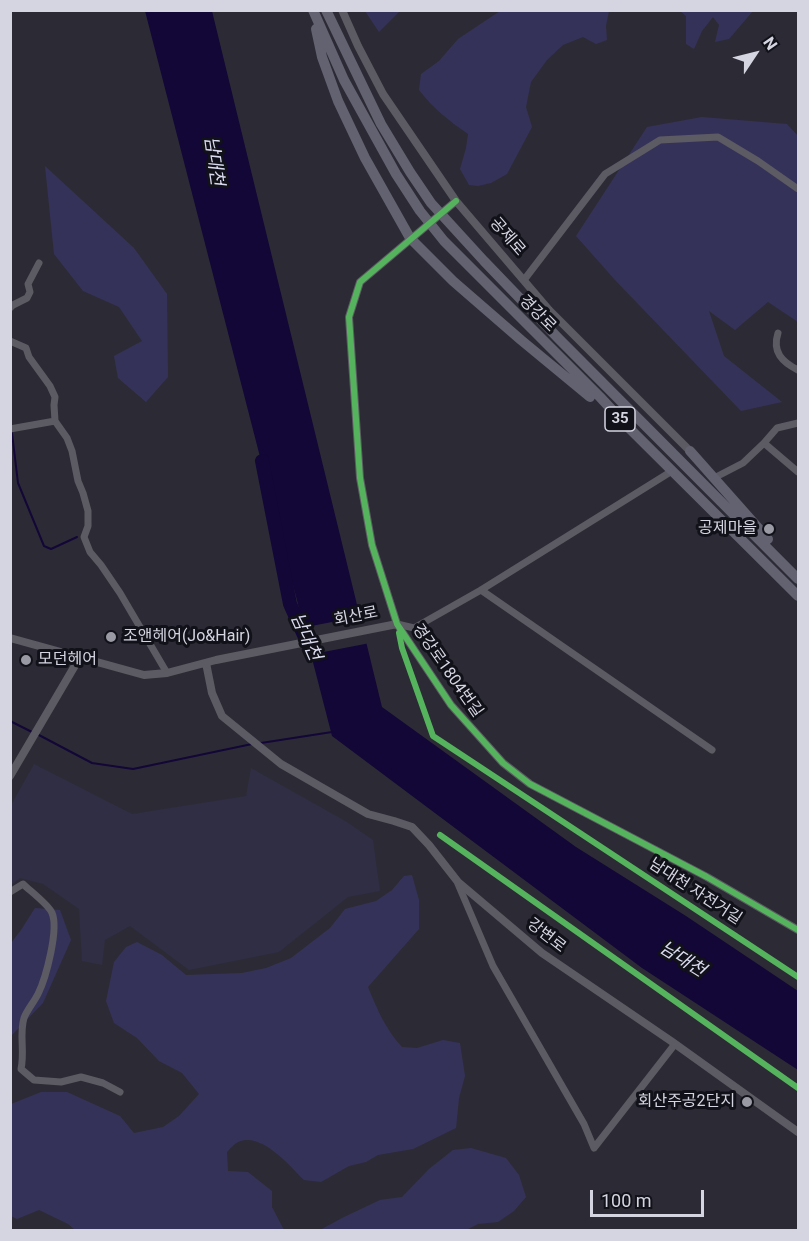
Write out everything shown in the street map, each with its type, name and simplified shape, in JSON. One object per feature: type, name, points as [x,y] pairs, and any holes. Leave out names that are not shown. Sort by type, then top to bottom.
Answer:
[{"type":"highway","name":"경강로","points":[[312,10],[344,80],[396,174],[420,211],[444,241],[798,596]]},
{"type":"highway","points":[[312,10],[322,57],[338,101],[365,158],[410,238],[453,281],[520,340],[626,425]]},
{"type":"highway","name":"경강로","points":[[326,10],[381,124],[431,203],[559,339],[798,579]]},
{"type":"highway","points":[[690,451],[798,573]]},
{"type":"street","name":"공제로","points":[[342,10],[357,46],[383,94],[456,201],[549,309],[690,451]]},
{"type":"street","points":[[524,280],[605,174],[660,140],[718,137],[798,189]]},
{"type":"street","name":"경강로1804번길","points":[[456,201],[360,282],[349,316],[360,478],[372,545],[397,624],[452,705],[503,763],[519,776],[530,784],[707,877],[798,930]]},
{"type":"street","points":[[10,308],[27,298],[30,292],[28,284],[39,263]]},
{"type":"street","points":[[778,333],[777,352],[782,359],[798,370]]},
{"type":"street","points":[[10,341],[26,348],[29,357],[50,386],[55,398],[55,421],[67,438],[72,451],[78,481],[88,511],[88,526],[84,537],[90,552],[120,594],[167,673]]},
{"type":"street","points":[[10,429],[55,421]]},
{"type":"street","points":[[714,478],[744,463],[777,428],[798,423]]},
{"type":"street","points":[[764,443],[798,472]]},
{"type":"street","name":"회산로","points":[[10,638],[144,675],[167,673],[216,660],[385,626],[397,624],[414,628],[481,590],[672,471]]},
{"type":"street","points":[[481,590],[712,750]]},
{"type":"street","points":[[10,776],[80,657]]},
{"type":"street","name":"강변로","points":[[206,663],[212,693],[222,716],[281,764],[368,814],[412,827],[458,882],[542,953],[798,1132]]},
{"type":"street","points":[[458,882],[493,966],[584,1124],[594,1148],[675,1044]]},
{"type":"street","points":[[10,892],[23,884],[52,912],[55,929],[46,972],[39,992],[24,1017],[21,1030],[23,1057],[21,1068],[34,1080],[61,1082],[81,1077],[103,1083],[120,1092]]},
{"type":"shaded area","points":[[365,11],[400,11],[379,32]]},
{"type":"shaded area","points":[[500,11],[609,11],[606,26],[607,40],[596,44],[583,37],[563,45],[547,60],[531,82],[526,107],[532,127],[507,174],[491,183],[478,186],[469,185],[460,169],[468,134],[442,114],[419,90],[421,74],[439,61],[458,39]]},
{"type":"shaded area","points":[[680,11],[753,11],[729,39],[715,42],[719,25],[713,17],[702,31],[694,49],[686,44],[686,16]]},
{"type":"shaded area","points":[[702,117],[787,124],[798,136],[798,322],[768,302],[735,330],[709,311],[724,356],[782,402],[741,411],[615,280],[576,236],[647,127]]},
{"type":"shaded area","points":[[45,166],[134,248],[167,294],[168,377],[146,402],[118,378],[114,356],[142,341],[119,307],[83,291],[54,254]]},
{"type":"shaded area","points":[[34,764],[132,814],[246,796],[251,768],[347,822],[373,840],[380,891],[348,897],[279,952],[189,970],[130,926],[105,940],[102,965],[82,961],[79,909],[43,884],[20,878],[11,885],[11,805]]},
{"type":"shaded area","points":[[412,875],[419,900],[419,929],[368,987],[378,1011],[402,1047],[417,1048],[443,1040],[460,1043],[465,1076],[459,1098],[456,1128],[413,1149],[378,1155],[366,1162],[349,1166],[321,1182],[304,1180],[265,1145],[247,1140],[237,1143],[227,1152],[228,1171],[248,1172],[272,1191],[272,1207],[284,1230],[75,1230],[68,1224],[39,1210],[17,1219],[11,1216],[11,1104],[41,1092],[67,1092],[120,1116],[134,1133],[163,1127],[179,1116],[199,1094],[182,1073],[159,1061],[137,1038],[114,1023],[106,1001],[114,962],[126,947],[137,942],[162,955],[186,975],[242,973],[266,968],[291,958],[330,928],[345,909],[376,901],[392,890],[404,876]]},
{"type":"shaded area","points":[[35,908],[60,910],[71,940],[43,1003],[11,1036],[11,943]]},
{"type":"shaded area","points":[[471,1148],[506,1158],[519,1175],[526,1197],[514,1211],[498,1222],[478,1224],[466,1230],[320,1230],[380,1200],[402,1197],[429,1169],[453,1150]]},
{"type":"water","points":[[145,11],[212,11],[382,707],[576,847],[686,916],[798,991],[798,1070],[642,968],[332,736]]},
{"type":"pier","points":[[363,616],[370,643],[308,655],[301,628]]},
{"type":"waterway","points":[[12,433],[18,483],[44,546],[51,549],[77,537]]},
{"type":"waterway","name":"남대천","points":[[262,461],[290,604],[312,653]]},
{"type":"waterway","points":[[10,721],[32,732]]},
{"type":"waterway","points":[[261,743],[332,732]]},
{"type":"waterway","points":[[37,734],[92,763],[133,769],[252,744]]},
{"type":"cycle path","name":"남대천 자전거길","points":[[456,201],[360,282],[349,317],[360,478],[372,545],[397,624],[451,705],[503,763],[530,784],[707,877],[798,930]]},
{"type":"cycle path","name":"남대천 자전거길","points":[[399,633],[402,648],[433,736],[798,977]]},
{"type":"cycle path","points":[[440,835],[798,1088]]},
{"type":"place","name":"공제마을","points":[[769,529]]},
{"type":"place","name":"조앤헤어(Jo&Hair)","points":[[111,637]]},
{"type":"place","name":"모던헤어","points":[[26,660]]},
{"type":"place","name":"회산주공2단지","points":[[747,1102]]}]
